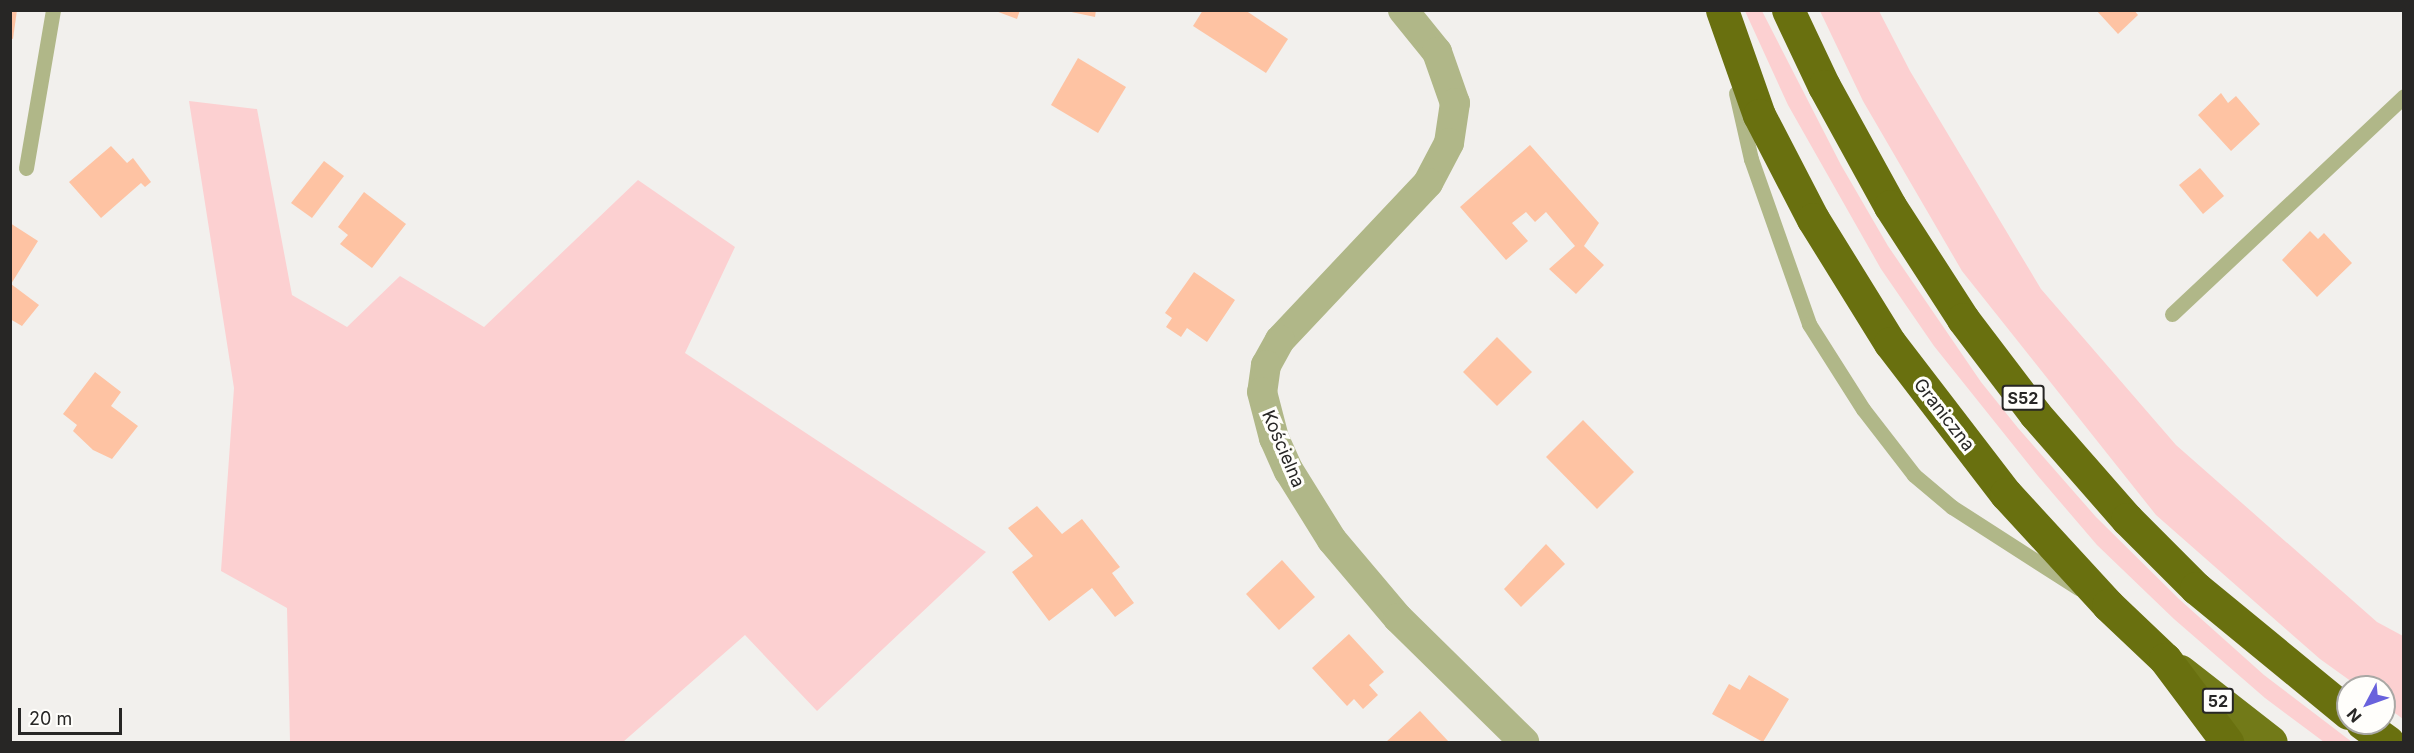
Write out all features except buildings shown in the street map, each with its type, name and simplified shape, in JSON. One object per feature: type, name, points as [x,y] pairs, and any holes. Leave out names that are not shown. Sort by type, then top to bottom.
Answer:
[{"type":"highway","name":"Graniczna","points":[[1720,10],[1759,116],[1813,219],[1890,343],[2006,494],[2108,605],[2165,659],[2271,742]]},
{"type":"highway","name":"S52","points":[[1788,10],[1824,86],[1890,206],[1963,319],[2035,414],[2127,519],[2196,588],[2336,703]]},
{"type":"highway","points":[[2165,659],[2227,742]]},
{"type":"street","name":"Kościelna","points":[[1403,10],[1437,52],[1455,103],[1449,143],[1428,183],[1280,340],[1266,365],[1262,392],[1274,438],[1289,471],[1332,540],[1398,618],[1524,742]]},
{"type":"lane","points":[[26,168],[52,10]]},
{"type":"lane","points":[[1720,10],[1751,159],[1805,313],[1826,355],[1914,475],[1961,513],[2108,605]]},
{"type":"lane","points":[[2172,314],[2403,96]]},
{"type":"shaded area","points":[[1745,11],[1762,11],[1841,165],[1888,246],[1981,382],[2018,428],[2096,517],[2179,599],[2264,675],[2336,730],[2336,735],[2343,735],[2352,742],[2324,742],[2265,698],[2174,619],[2097,545],[2038,476],[1934,346],[1881,269],[1788,105]]},
{"type":"shaded area","points":[[1820,11],[1879,11],[1910,71],[2041,289],[2176,445],[2377,622],[2403,636],[2403,719],[2396,714],[2396,675],[2342,675],[2320,659],[2156,515],[1962,271],[1863,101]]},
{"type":"shaded area","points":[[189,101],[257,109],[292,295],[347,327],[400,276],[484,327],[638,180],[735,247],[685,353],[986,552],[817,711],[745,635],[623,742],[290,742],[287,608],[221,571],[234,388]]}]
